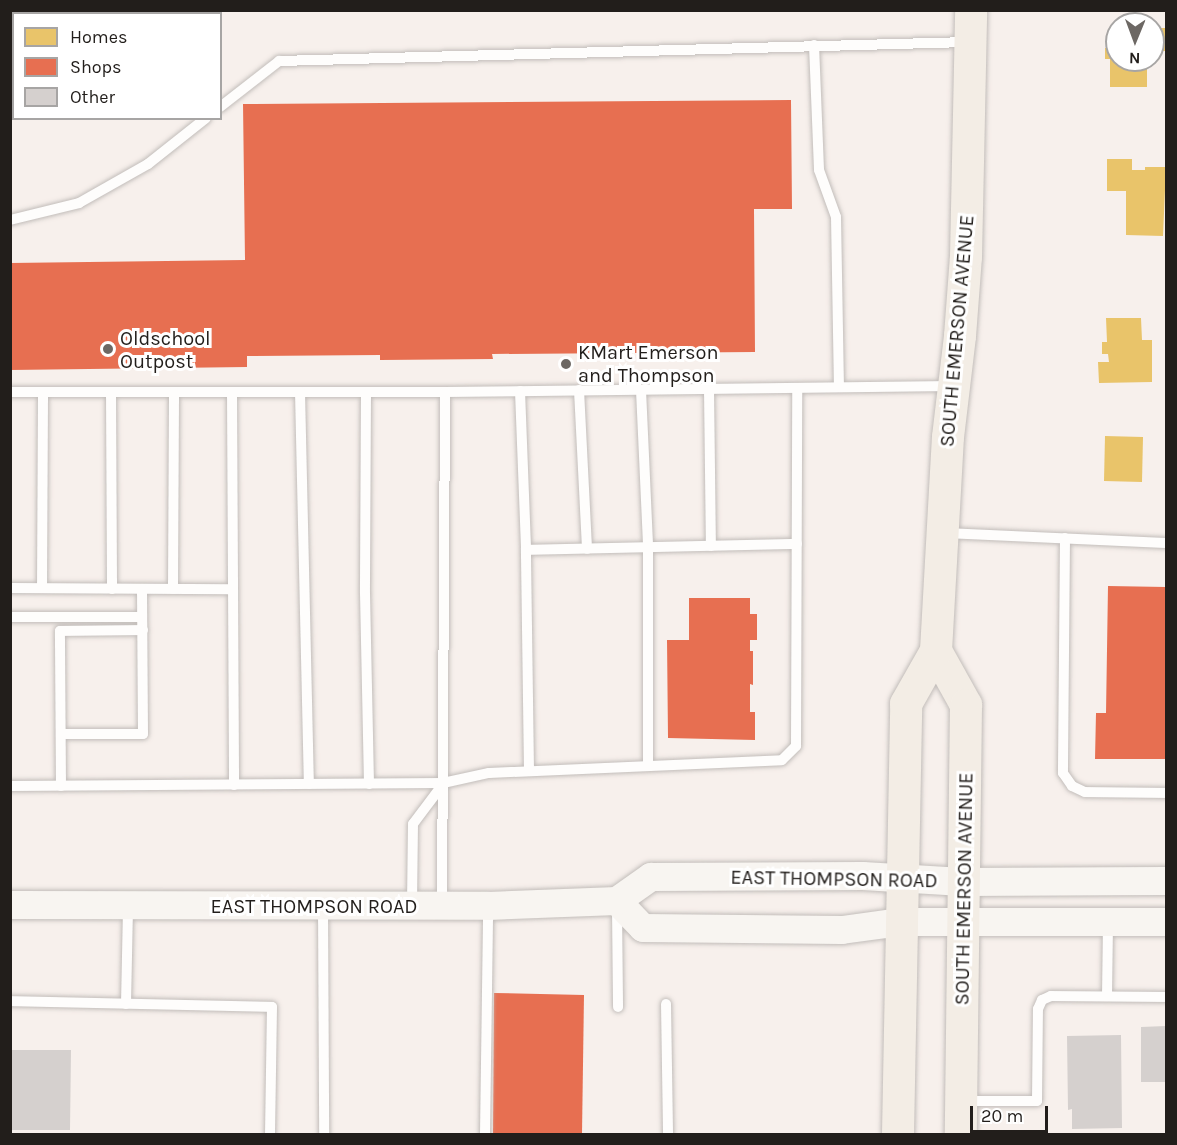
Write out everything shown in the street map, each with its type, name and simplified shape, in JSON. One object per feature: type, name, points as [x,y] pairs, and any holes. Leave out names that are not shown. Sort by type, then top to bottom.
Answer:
[{"type":"main road","name":"SOUTH EMERSON AVENUE","points":[[898,1134],[906,704],[936,651],[948,437],[966,257],[971,10]]},
{"type":"main road","name":"SOUTH EMERSON AVENUE","points":[[936,651],[966,705],[961,1134]]},
{"type":"main road","name":"EAST THOMPSON ROAD","points":[[10,905],[488,906],[617,901],[651,877],[902,878],[963,882],[1167,880]]},
{"type":"main road","points":[[617,901],[643,928],[842,930],[901,922],[1167,922]]},
{"type":"lane","points":[[222,105],[279,61],[970,42]]},
{"type":"lane","points":[[814,45],[819,170],[836,217],[839,387]]},
{"type":"lane","points":[[10,220],[79,203],[148,164],[203,120]]},
{"type":"lane","points":[[10,392],[445,392],[954,386]]},
{"type":"lane","points":[[10,786],[443,783],[489,772],[782,760],[796,746],[797,388]]},
{"type":"lane","points":[[709,389],[711,546]]},
{"type":"lane","points":[[579,390],[587,549]]},
{"type":"lane","points":[[641,390],[648,547],[648,766]]},
{"type":"lane","points":[[520,391],[526,550],[529,771]]},
{"type":"lane","points":[[42,588],[43,392]]},
{"type":"lane","points":[[111,392],[112,589]]},
{"type":"lane","points":[[173,589],[174,392]]},
{"type":"lane","points":[[232,392],[234,785]]},
{"type":"lane","points":[[300,392],[309,784]]},
{"type":"lane","points":[[366,392],[365,592],[369,784]]},
{"type":"lane","points":[[442,906],[445,392]]},
{"type":"lane","points":[[943,533],[1167,543]]},
{"type":"lane","points":[[1065,538],[1064,773],[1072,786],[1085,792],[1167,792]]},
{"type":"lane","points":[[526,550],[797,544]]},
{"type":"lane","points":[[10,588],[233,589]]},
{"type":"lane","points":[[61,734],[143,734],[142,589]]},
{"type":"lane","points":[[10,617],[142,617]]},
{"type":"lane","points":[[61,786],[60,631],[143,630]]},
{"type":"lane","points":[[412,906],[413,824],[443,783]]},
{"type":"lane","points":[[617,901],[618,1007]]},
{"type":"lane","points":[[126,1004],[128,905]]},
{"type":"lane","points":[[323,906],[324,1134]]},
{"type":"lane","points":[[485,1134],[488,906]]},
{"type":"lane","points":[[1107,996],[1108,922]]},
{"type":"lane","points":[[961,1101],[1037,1101],[1038,1009],[1042,1000],[1051,996],[1167,997]]},
{"type":"lane","points":[[10,1001],[272,1007],[270,1134]]},
{"type":"lane","points":[[666,1004],[668,1134]]},
{"type":"building: Homes","points":[[1165,28],[1166,28],[1165,51]]},
{"type":"building: Homes","points":[[1110,72],[1147,72],[1147,87],[1110,87]]},
{"type":"building: Homes","points":[[1107,159],[1132,159],[1132,170],[1145,170],[1145,167],[1166,167],[1163,236],[1126,235],[1126,191],[1107,191]]},
{"type":"building: Homes","points":[[1106,318],[1141,318],[1142,340],[1152,340],[1152,382],[1099,383],[1098,362],[1109,362],[1108,354],[1102,354],[1102,342],[1107,342]]},
{"type":"building: Homes","points":[[1105,436],[1143,437],[1142,482],[1104,481]]},
{"type":"building: Shops","points":[[791,100],[792,209],[754,209],[755,352],[492,354],[493,359],[380,360],[380,355],[247,356],[247,367],[10,370],[10,263],[245,260],[243,104]]},
{"type":"building: Shops","points":[[1108,586],[1166,587],[1166,759],[1095,759],[1096,713],[1106,713]]},
{"type":"building: Shops","points":[[689,598],[750,598],[750,614],[757,614],[757,640],[750,640],[750,651],[753,651],[753,685],[750,684],[750,712],[755,712],[755,740],[668,738],[667,640],[689,640]]},
{"type":"building: Shops","points":[[494,993],[584,995],[582,1134],[493,1134]]},
{"type":"building: Other","points":[[1166,1026],[1166,1082],[1141,1082],[1141,1027]]},
{"type":"building: Other","points":[[1121,1035],[1122,1128],[1072,1129],[1072,1109],[1068,1110],[1067,1036]]},
{"type":"building: Other","points":[[10,1050],[71,1050],[70,1130],[10,1130]]},
{"type":"place","name":"Oldschool Outpost","points":[[108,349]]},
{"type":"place","name":"KMart Emerson and Thompson","points":[[566,364]]}]
